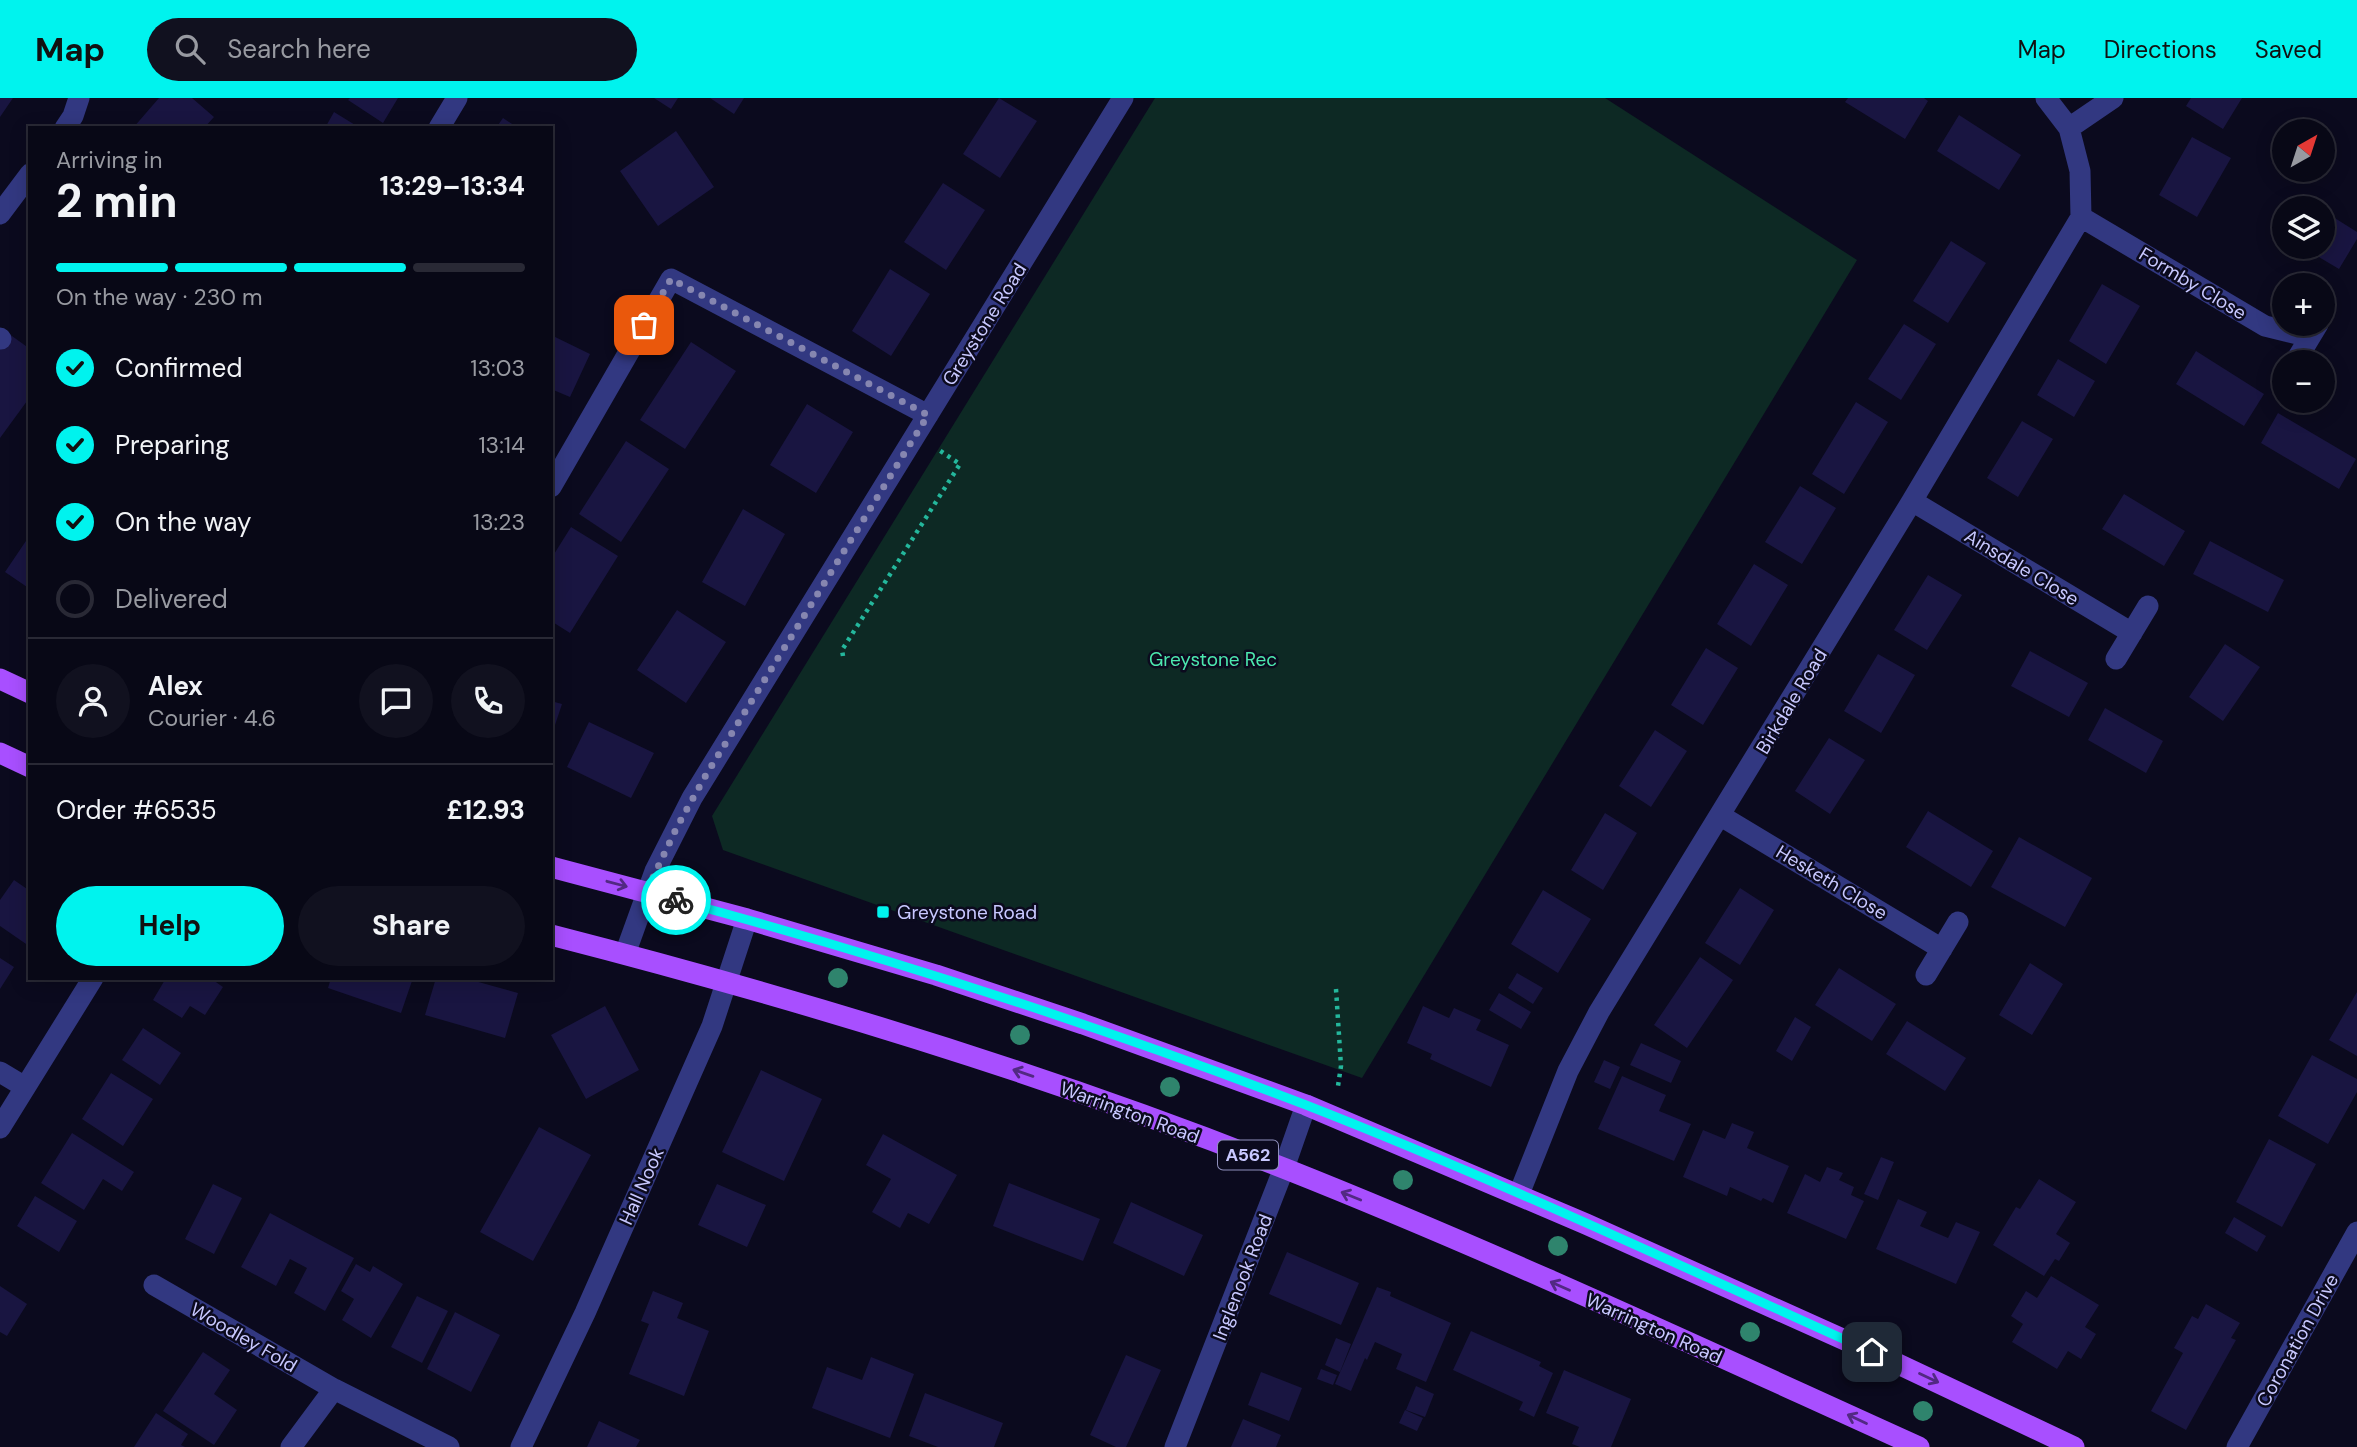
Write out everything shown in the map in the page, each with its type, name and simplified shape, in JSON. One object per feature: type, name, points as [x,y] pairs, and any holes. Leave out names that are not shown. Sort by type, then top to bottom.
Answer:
[{"type":"main road","points":[[0,679],[28,692]]},
{"type":"main road","points":[[0,753],[28,766]]},
{"type":"main road","points":[[553,868],[747,919],[936,975],[1306,1105],[1519,1194],[1896,1363],[2074,1447]]},
{"type":"main road","name":"Warrington Road","points":[[553,936],[727,982],[936,1044],[1103,1101],[1284,1168],[1560,1286],[1919,1447]]},
{"type":"street","points":[[66,126],[79,98]]},
{"type":"street","points":[[440,126],[457,98]]},
{"type":"street","name":"Greystone Road","points":[[625,954],[646,892],[692,798],[1123,98]]},
{"type":"street","points":[[2046,98],[2069,128],[2080,172],[2081,217]]},
{"type":"street","points":[[2069,128],[2113,98]]},
{"type":"street","points":[[0,214],[28,177]]},
{"type":"street","name":"Formby Close","points":[[2081,217],[2265,326],[2272,325]]},
{"type":"street","name":"Birkdale Road","points":[[1519,1194],[1578,1050],[1599,1012],[1912,501],[2081,217]]},
{"type":"street","points":[[553,484],[671,279],[928,415]]},
{"type":"street","name":"Ainsdale Close","points":[[1912,501],[2132,633]]},
{"type":"street","points":[[2116,659],[2148,606]]},
{"type":"street","name":"Hesketh Close","points":[[1721,816],[1942,949]]},
{"type":"street","name":"Hall Nook","points":[[521,1447],[596,1288],[712,1026],[747,919]]},
{"type":"street","points":[[1926,975],[1958,922]]},
{"type":"street","points":[[0,1128],[92,980]]},
{"type":"street","points":[[0,1072],[25,1087]]},
{"type":"street","name":"Inglenook Road","points":[[1175,1447],[1306,1105]]},
{"type":"street","name":"Coronation Drive","points":[[2237,1447],[2357,1232]]},
{"type":"street","name":"Woodley Fold","points":[[154,1285],[334,1389],[449,1447]]},
{"type":"street","points":[[291,1447],[334,1389]]},
{"type":"path","points":[[842,656],[842,650],[960,464],[915,435]]},
{"type":"path","points":[[1336,989],[1340,1066],[1338,1086]]},
{"type":"green space","name":"Greystone Rec","points":[[1155,98],[1605,98],[1857,260],[1362,1078],[723,850],[712,816]]},
{"type":"building","points":[[0,98],[13,98],[0,117]]},
{"type":"building","points":[[159,98],[192,98],[214,117],[206,126],[135,126]]},
{"type":"building","points":[[398,98],[383,123],[348,100]]},
{"type":"building","points":[[654,98],[678,98],[671,109]]},
{"type":"building","points":[[710,98],[744,98],[734,114]]},
{"type":"building","points":[[999,98],[1037,121],[1000,178],[963,154]]},
{"type":"building","points":[[1848,98],[1924,98],[1928,101],[1905,139],[1845,102]]},
{"type":"building","points":[[2191,98],[2242,98],[2223,129],[2186,106]]},
{"type":"building","points":[[334,112],[357,126],[326,126]]},
{"type":"building","points":[[1959,115],[2021,155],[1999,190],[1937,151]]},
{"type":"building","points":[[503,118],[515,126],[497,126]]},
{"type":"building","points":[[676,131],[714,187],[658,226],[620,171]]},
{"type":"building","points":[[2192,137],[2231,158],[2197,217],[2159,195]]},
{"type":"building","points":[[943,183],[985,210],[946,270],[904,242]]},
{"type":"building","points":[[2335,218],[2357,232],[2357,239],[2339,269],[2322,259],[2335,259]]},
{"type":"building","points":[[1951,241],[1986,263],[1948,323],[1913,301]]},
{"type":"building","points":[[890,269],[930,294],[891,356],[852,331]]},
{"type":"building","points":[[2102,284],[2140,306],[2106,364],[2069,341]]},
{"type":"building","points":[[1904,324],[1936,344],[1901,400],[1868,379]]},
{"type":"building","points":[[5,331],[28,348],[28,400],[0,438],[0,338]]},
{"type":"building","points":[[553,336],[590,354],[570,397],[553,390]]},
{"type":"building","points":[[691,342],[736,371],[685,449],[640,420]]},
{"type":"building","points":[[2196,351],[2264,394],[2244,426],[2176,384]]},
{"type":"building","points":[[2058,359],[2095,381],[2074,417],[2037,395]]},
{"type":"building","points":[[1856,402],[1888,422],[1844,494],[1812,474]]},
{"type":"building","points":[[807,404],[853,432],[816,493],[770,465]]},
{"type":"building","points":[[2278,413],[2356,459],[2339,489],[2261,443]]},
{"type":"building","points":[[2022,421],[2053,439],[2018,497],[1987,478]]},
{"type":"building","points":[[626,441],[669,469],[621,542],[579,514]]},
{"type":"building","points":[[1800,486],[1836,508],[1802,564],[1765,542]]},
{"type":"building","points":[[2124,494],[2185,531],[2164,566],[2102,529]]},
{"type":"building","points":[[743,509],[785,534],[745,606],[702,582]]},
{"type":"building","points":[[571,527],[618,556],[570,633],[553,622],[553,556]]},
{"type":"building","points":[[28,538],[28,588],[5,572]]},
{"type":"building","points":[[2210,541],[2284,580],[2268,612],[2193,574]]},
{"type":"building","points":[[1754,564],[1788,585],[1751,646],[1717,624]]},
{"type":"building","points":[[1928,575],[1962,595],[1927,650],[1894,630]]},
{"type":"building","points":[[677,610],[726,642],[686,703],[637,670]]},
{"type":"building","points":[[2225,644],[2260,667],[2223,721],[2189,697]]},
{"type":"building","points":[[1706,648],[1738,668],[1703,725],[1671,705]]},
{"type":"building","points":[[2030,651],[2088,683],[2069,717],[2011,686]]},
{"type":"building","points":[[1878,654],[1915,675],[1881,733],[1844,711]]},
{"type":"building","points":[[553,702],[562,704],[553,731]]},
{"type":"building","points":[[2105,708],[2163,741],[2146,773],[2088,740]]},
{"type":"building","points":[[589,722],[654,753],[631,798],[567,767]]},
{"type":"building","points":[[1655,730],[1687,751],[1651,807],[1619,786]]},
{"type":"building","points":[[1829,738],[1865,760],[1830,814],[1795,791]]},
{"type":"building","points":[[1928,811],[1993,851],[1971,887],[1906,847]]},
{"type":"building","points":[[1605,813],[1637,833],[1603,890],[1571,870]]},
{"type":"building","points":[[2019,837],[2092,878],[2065,927],[1991,887]]},
{"type":"building","points":[[14,880],[28,890],[28,945],[0,926],[0,900]]},
{"type":"building","points":[[1740,888],[1774,910],[1740,965],[1705,943]]},
{"type":"building","points":[[1543,890],[1591,919],[1558,973],[1511,944]]},
{"type":"building","points":[[1700,957],[1733,980],[1687,1048],[1654,1025]]},
{"type":"building","points":[[0,958],[14,967],[0,989]]},
{"type":"building","points":[[2030,963],[2063,984],[2032,1035],[1999,1015]]},
{"type":"building","points":[[1839,968],[1896,1004],[1872,1041],[1815,1005]]},
{"type":"building","points":[[1517,973],[1543,988],[1533,1004],[1508,988]]},
{"type":"building","points":[[165,980],[213,980],[223,987],[205,1015],[190,1006],[182,1018],[153,1000]]},
{"type":"building","points":[[330,980],[412,980],[401,1013],[328,988]]},
{"type":"building","points":[[435,980],[471,980],[518,993],[505,1038],[425,1015]]},
{"type":"building","points":[[2357,992],[2357,1056],[2329,1040]]},
{"type":"building","points":[[1499,993],[1531,1012],[1521,1029],[1489,1010]]},
{"type":"building","points":[[605,1006],[639,1070],[586,1099],[551,1035]]},
{"type":"building","points":[[1423,1006],[1449,1018],[1454,1008],[1481,1020],[1476,1030],[1509,1045],[1491,1087],[1430,1059],[1432,1054],[1407,1043]]},
{"type":"building","points":[[1795,1017],[1811,1027],[1792,1061],[1776,1051]]},
{"type":"building","points":[[1907,1021],[1966,1058],[1945,1091],[1886,1054]]},
{"type":"building","points":[[143,1028],[181,1053],[160,1085],[122,1060]]},
{"type":"building","points":[[1641,1043],[1681,1061],[1671,1083],[1630,1065]]},
{"type":"building","points":[[2312,1055],[2357,1079],[2357,1092],[2328,1144],[2278,1116]]},
{"type":"building","points":[[1604,1060],[1620,1067],[1610,1089],[1594,1082]]},
{"type":"building","points":[[761,1070],[822,1099],[784,1181],[722,1152]]},
{"type":"building","points":[[111,1073],[153,1099],[123,1146],[82,1119]]},
{"type":"building","points":[[1622,1076],[1666,1095],[1659,1111],[1691,1124],[1674,1161],[1598,1129]]},
{"type":"building","points":[[1732,1123],[1754,1132],[1747,1148],[1789,1166],[1773,1203],[1763,1198],[1761,1201],[1730,1187],[1727,1196],[1683,1177],[1703,1130],[1725,1139]]},
{"type":"building","points":[[539,1127],[591,1155],[533,1261],[480,1232]]},
{"type":"building","points":[[72,1133],[134,1172],[122,1191],[103,1179],[84,1210],[41,1183]]},
{"type":"building","points":[[883,1134],[957,1175],[929,1224],[908,1213],[900,1228],[872,1212],[891,1179],[866,1165]]},
{"type":"building","points":[[2269,1139],[2316,1164],[2282,1227],[2236,1202]]},
{"type":"building","points":[[1881,1157],[1894,1162],[1878,1200],[1864,1194]]},
{"type":"building","points":[[1827,1167],[1843,1173],[1839,1180],[1854,1187],[1851,1195],[1864,1201],[1846,1239],[1787,1213],[1805,1174],[1820,1182]]},
{"type":"building","points":[[2039,1179],[2076,1202],[2056,1234],[2070,1243],[2059,1261],[2055,1259],[2044,1276],[1993,1245],[2016,1207],[2020,1209]]},
{"type":"building","points":[[1009,1183],[1100,1219],[1083,1261],[993,1226]]},
{"type":"building","points":[[213,1184],[242,1198],[214,1254],[185,1239]]},
{"type":"building","points":[[717,1184],[766,1205],[747,1247],[698,1225]]},
{"type":"building","points":[[35,1196],[77,1221],[59,1252],[17,1226]]},
{"type":"building","points":[[1898,1199],[1927,1212],[1920,1226],[1948,1238],[1956,1222],[1980,1232],[1956,1284],[1876,1249]]},
{"type":"building","points":[[1131,1202],[1203,1235],[1184,1276],[1113,1243]]},
{"type":"building","points":[[270,1213],[354,1258],[325,1311],[294,1293],[307,1268],[290,1259],[276,1286],[241,1267]]},
{"type":"building","points":[[2234,1217],[2266,1236],[2257,1252],[2225,1233]]},
{"type":"building","points":[[1287,1252],[1359,1283],[1341,1325],[1269,1294]]},
{"type":"building","points":[[356,1264],[370,1272],[373,1266],[403,1284],[371,1338],[342,1320],[354,1299],[341,1291]]},
{"type":"building","points":[[2051,1276],[2099,1305],[2085,1327],[2096,1334],[2081,1359],[2068,1351],[2057,1369],[2012,1342],[2023,1324],[2011,1316],[2026,1291],[2037,1298]]},
{"type":"building","points":[[0,1286],[27,1304],[7,1336],[0,1332]]},
{"type":"building","points":[[1377,1287],[1391,1292],[1390,1296],[1451,1323],[1426,1382],[1396,1369],[1402,1354],[1375,1342],[1351,1391],[1335,1384]]},
{"type":"building","points":[[653,1291],[683,1303],[677,1318],[709,1331],[684,1396],[629,1374],[649,1324],[641,1321]]},
{"type":"building","points":[[417,1296],[448,1311],[422,1363],[391,1347]]},
{"type":"building","points":[[2206,1304],[2240,1323],[2231,1338],[2236,1340],[2186,1430],[2151,1411],[2183,1353],[2174,1348],[2192,1316],[2198,1319]]},
{"type":"building","points":[[455,1312],[500,1335],[471,1392],[427,1369]]},
{"type":"building","points":[[1471,1331],[1541,1362],[1539,1366],[1553,1373],[1534,1417],[1519,1410],[1523,1402],[1453,1370]]},
{"type":"building","points":[[1336,1338],[1351,1344],[1340,1372],[1325,1365]]},
{"type":"building","points":[[203,1352],[230,1370],[214,1394],[237,1410],[214,1445],[163,1411]]},
{"type":"building","points":[[1126,1355],[1161,1370],[1126,1447],[1116,1447],[1090,1435]]},
{"type":"building","points":[[871,1357],[914,1374],[890,1438],[812,1408],[827,1367],[862,1380]]},
{"type":"building","points":[[1321,1369],[1337,1375],[1333,1385],[1317,1379]]},
{"type":"building","points":[[1564,1370],[1631,1399],[1611,1447],[1580,1447],[1572,1444],[1579,1427],[1546,1413]]},
{"type":"building","points":[[1261,1372],[1302,1388],[1289,1421],[1248,1405]]},
{"type":"building","points":[[1416,1386],[1434,1394],[1425,1417],[1406,1410]]},
{"type":"building","points":[[925,1393],[1003,1423],[994,1447],[938,1447],[909,1436]]},
{"type":"building","points":[[1405,1410],[1423,1418],[1417,1431],[1399,1423]]},
{"type":"building","points":[[156,1413],[188,1434],[181,1445],[185,1447],[134,1447]]},
{"type":"building","points":[[1243,1419],[1281,1435],[1276,1447],[1231,1447]]},
{"type":"building","points":[[599,1421],[640,1440],[636,1447],[587,1447]]},
{"type":"way so far","points":[[644,325],[671,279],[928,415],[692,798],[646,892],[676,900]]},
{"type":"place","name":"Greystone Road","points":[[883,912]]},
{"type":"route","points":[[676,900],[936,975],[1083,1024],[1306,1105],[1519,1194],[1872,1352]]}]
